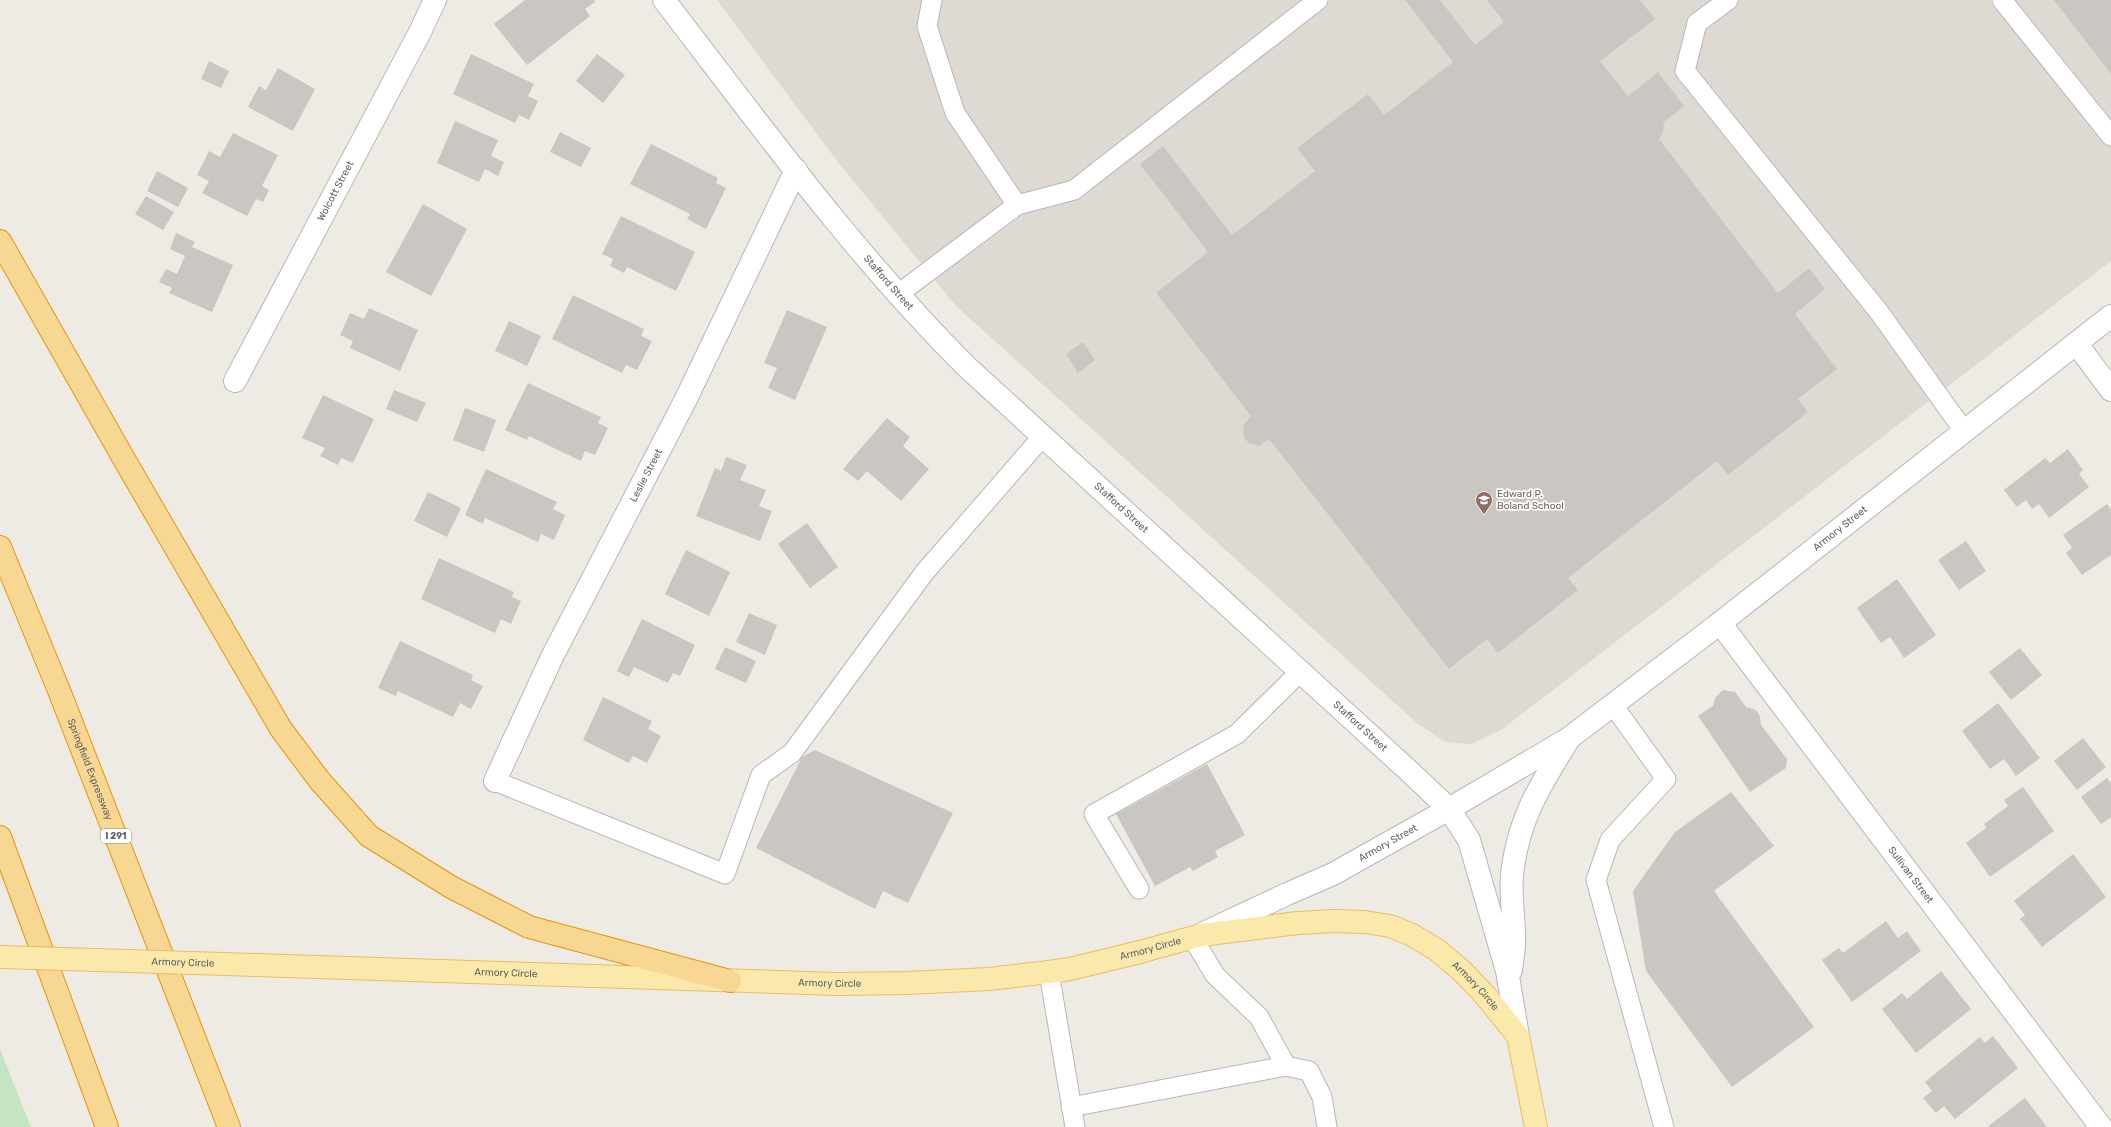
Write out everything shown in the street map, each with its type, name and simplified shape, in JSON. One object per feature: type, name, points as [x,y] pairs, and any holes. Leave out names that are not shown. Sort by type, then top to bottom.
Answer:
[{"type":"highway","points":[[0,242],[281,729],[320,781],[369,836],[451,887],[529,927],[730,981]]},
{"type":"highway","name":"Springfield Expressway","points":[[0,547],[63,700],[229,1127]]},
{"type":"highway","points":[[0,837],[107,1127]]},
{"type":"main road","name":"Wolcott Street","points":[[235,381],[417,39],[435,0]]},
{"type":"main road","name":"Stafford Street","points":[[664,0],[865,258],[897,295],[968,368],[1301,671],[1449,809],[1469,840],[1509,983],[1518,1036]]},
{"type":"main road","name":"Leslie Street","points":[[494,781],[552,657],[685,401],[796,170]]},
{"type":"main road","name":"Armory Street","points":[[1197,936],[1333,874],[1449,809],[1568,739],[1720,623],[2111,316]]},
{"type":"main road","points":[[2076,343],[2111,390]]},
{"type":"main road","name":"Sullivan Street","points":[[1720,623],[2101,1127]]},
{"type":"main road","name":"Armory Street","points":[[1509,983],[1514,938],[1512,903],[1513,868],[1521,828],[1535,794],[1568,739]]},
{"type":"main road","name":"Armory Circle","points":[[0,957],[730,981],[838,984],[908,983],[989,979],[1049,972],[1098,962],[1197,936],[1334,920],[1365,922],[1390,926],[1412,935],[1437,950],[1462,971],[1484,994],[1518,1036],[1536,1127]]},
{"type":"lane","points":[[932,0],[927,26],[955,113],[1016,205]]},
{"type":"lane","points":[[897,295],[1016,205],[1074,190],[1318,0]]},
{"type":"lane","points":[[1728,0],[1697,23],[1685,71],[1879,312],[1964,431]]},
{"type":"lane","points":[[2002,0],[2111,136]]},
{"type":"lane","points":[[494,781],[725,874],[761,775],[792,753],[924,573],[1043,436]]},
{"type":"lane","points":[[1139,889],[1094,814],[1237,734],[1301,671]]},
{"type":"lane","points":[[1613,705],[1666,779],[1610,840],[1596,880],[1664,1127]]},
{"type":"lane","points":[[1197,936],[1215,975],[1260,1017],[1286,1066]]},
{"type":"lane","points":[[1049,972],[1075,1127]]},
{"type":"lane","points":[[1071,1107],[1286,1066],[1309,1072],[1322,1097],[1327,1127]]},
{"type":"shaded area","name":"Edward P. Boland School","points":[[717,0],[2111,0],[2111,261],[1501,730],[1471,744],[1446,742],[1418,724],[956,306],[837,161]]},
{"type":"green space","points":[[0,1049],[31,1127],[0,1127]]},
{"type":"building","points":[[525,0],[594,0],[595,2],[585,9],[590,16],[527,65],[494,24]]},
{"type":"building","points":[[1405,0],[1440,0],[1475,45],[1504,22],[1487,0],[1640,0],[1655,19],[1600,61],[1628,96],[1658,72],[1684,106],[1664,122],[1663,132],[1659,139],[1778,293],[1809,268],[1825,289],[1795,314],[1837,369],[1798,399],[1808,412],[1728,475],[1717,461],[1568,578],[1578,590],[1498,653],[1487,639],[1449,669],[1269,439],[1259,446],[1250,444],[1244,438],[1243,426],[1251,416],[1156,293],[1208,252],[1140,164],[1163,146],[1232,235],[1315,171],[1297,148],[1368,94],[1384,115],[1453,62]]},
{"type":"building","points":[[2054,0],[2111,0],[2111,74]]},
{"type":"building","points":[[471,54],[534,84],[528,96],[538,101],[529,120],[519,115],[515,123],[453,94]]},
{"type":"building","points":[[597,54],[625,75],[603,103],[576,81]]},
{"type":"building","points":[[209,61],[229,71],[221,88],[201,79]]},
{"type":"building","points":[[278,68],[315,89],[293,131],[248,107],[259,86],[266,90]]},
{"type":"building","points":[[455,121],[498,140],[491,156],[504,162],[498,176],[485,169],[479,182],[437,163]]},
{"type":"building","points":[[560,132],[591,148],[581,167],[550,152]]},
{"type":"building","points":[[233,133],[278,155],[262,186],[269,190],[263,202],[256,199],[247,216],[202,193],[209,181],[197,175],[209,151],[220,157]]},
{"type":"building","points":[[651,144],[718,178],[716,183],[726,188],[706,229],[687,219],[690,214],[630,184]]},
{"type":"building","points":[[157,171],[188,188],[178,207],[147,191]]},
{"type":"building","points":[[146,196],[174,212],[163,230],[135,214]]},
{"type":"building","points":[[423,204],[467,229],[431,296],[386,272]]},
{"type":"building","points":[[621,216],[695,252],[676,291],[627,267],[624,273],[610,266],[613,259],[602,254]]},
{"type":"building","points":[[176,233],[195,242],[192,247],[233,265],[212,312],[169,293],[172,288],[159,282],[166,269],[177,274],[185,256],[170,249]]},
{"type":"building","points":[[573,295],[644,329],[641,336],[652,341],[637,370],[626,365],[622,373],[552,339]]},
{"type":"building","points":[[369,308],[418,330],[400,371],[350,348],[353,341],[340,335],[350,313],[364,319]]},
{"type":"building","points":[[787,310],[827,327],[795,400],[768,388],[777,368],[764,363]]},
{"type":"building","points":[[509,321],[541,336],[527,366],[495,351]]},
{"type":"building","points":[[1083,342],[1095,360],[1078,373],[1066,354]]},
{"type":"building","points":[[528,383],[601,417],[598,423],[608,428],[595,455],[585,451],[581,461],[529,436],[527,440],[505,430]]},
{"type":"building","points":[[394,390],[426,403],[417,422],[386,409]]},
{"type":"building","points":[[323,395],[374,419],[353,463],[341,458],[338,465],[320,456],[325,448],[302,438]]},
{"type":"building","points":[[465,408],[496,420],[484,452],[453,440]]},
{"type":"building","points":[[887,418],[910,437],[903,446],[929,469],[901,501],[867,471],[858,481],[843,469]]},
{"type":"building","points":[[2068,449],[2083,470],[2079,474],[2089,487],[2049,518],[2039,504],[2032,509],[2026,500],[2017,507],[2004,490],[2045,458],[2050,463]]},
{"type":"building","points":[[726,457],[747,465],[740,480],[766,490],[759,506],[772,511],[760,541],[696,516],[715,468],[721,471]]},
{"type":"building","points":[[486,469],[557,502],[553,509],[565,515],[554,540],[541,534],[538,542],[485,518],[483,524],[465,515]]},
{"type":"building","points":[[428,492],[461,508],[447,537],[414,521]]},
{"type":"building","points":[[2107,504],[2111,510],[2111,555],[2082,575],[2066,553],[2072,548],[2063,535]]},
{"type":"building","points":[[807,523],[838,567],[810,588],[778,544]]},
{"type":"building","points":[[1966,541],[1986,571],[1959,590],[1938,560]]},
{"type":"building","points":[[686,550],[730,572],[709,616],[665,594]]},
{"type":"building","points":[[439,558],[514,592],[512,597],[521,601],[511,624],[501,619],[495,633],[421,599]]},
{"type":"building","points":[[1897,579],[1936,635],[1904,658],[1890,637],[1881,643],[1857,608]]},
{"type":"building","points":[[749,613],[777,625],[765,655],[736,642]]},
{"type":"building","points":[[642,619],[695,645],[680,676],[673,673],[668,683],[634,667],[629,677],[617,671]]},
{"type":"building","points":[[400,641],[473,675],[471,680],[483,686],[471,709],[460,703],[453,717],[398,691],[396,696],[378,688]]},
{"type":"building","points":[[725,647],[756,661],[746,683],[715,669]]},
{"type":"building","points":[[2020,648],[2042,675],[2011,700],[1989,672]]},
{"type":"building","points":[[1723,690],[1735,692],[1746,707],[1756,710],[1760,716],[1761,725],[1787,759],[1786,768],[1750,792],[1698,716],[1713,706],[1715,698]]},
{"type":"building","points":[[603,697],[652,721],[648,729],[661,736],[647,763],[633,756],[629,763],[583,740]]},
{"type":"building","points":[[1998,703],[2040,758],[2016,776],[2004,759],[1990,769],[1962,731]]},
{"type":"building","points":[[2083,738],[2106,767],[2077,790],[2054,761]]},
{"type":"building","points":[[815,750],[953,813],[908,903],[883,891],[875,909],[756,848],[802,757]]},
{"type":"building","points":[[1207,764],[1245,835],[1215,851],[1218,857],[1193,871],[1190,867],[1155,886],[1116,814]]},
{"type":"building","points":[[2107,778],[2111,783],[2111,817],[2101,824],[2081,797]]},
{"type":"building","points":[[2023,787],[2054,831],[1990,877],[1966,843],[1986,828],[1984,824],[2008,806],[2004,800]]},
{"type":"building","points":[[1731,792],[1774,846],[1714,891],[1814,1027],[1732,1087],[1646,971],[1633,891],[1675,832]]},
{"type":"building","points":[[2073,854],[2106,897],[2042,947],[2020,919],[2025,915],[2014,901]]},
{"type":"building","points":[[1886,921],[1898,938],[1907,931],[1921,951],[1852,1002],[1822,960],[1839,948],[1843,953]]},
{"type":"building","points":[[1941,971],[1971,1009],[1916,1053],[1882,1009],[1902,993],[1907,999]]},
{"type":"building","points":[[1993,1036],[2018,1068],[1955,1119],[1944,1106],[1936,1113],[1923,1098],[1932,1091],[1925,1082],[1980,1037],[1985,1043]]},
{"type":"building","points":[[2025,1098],[2047,1127],[1987,1127]]},
{"type":"place","name":"Edward P. Boland School","points":[[1484,515]]}]
